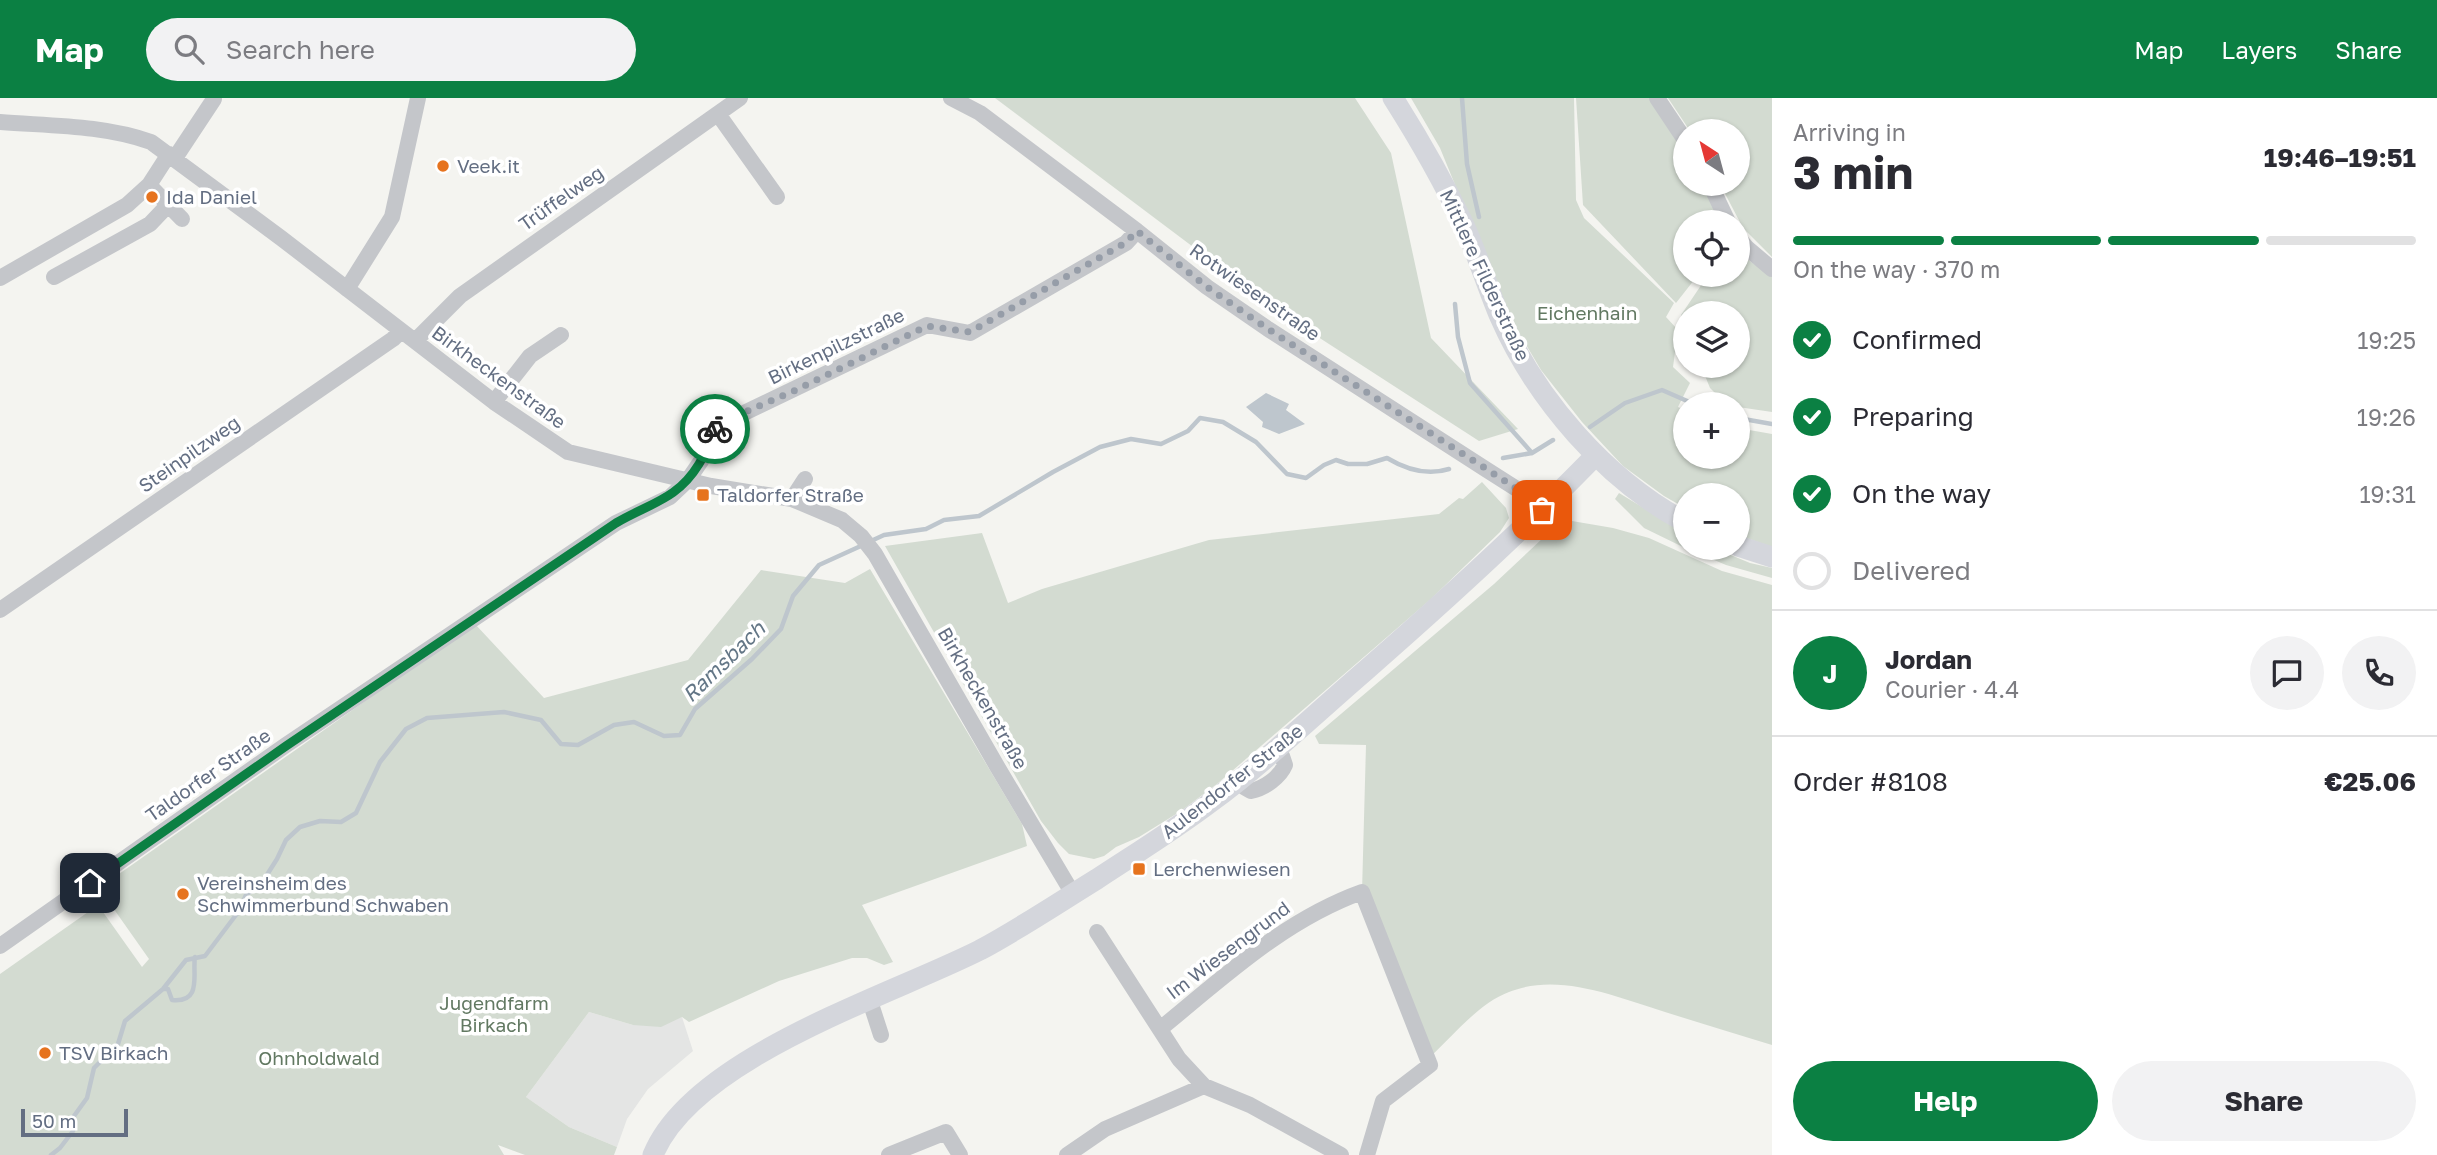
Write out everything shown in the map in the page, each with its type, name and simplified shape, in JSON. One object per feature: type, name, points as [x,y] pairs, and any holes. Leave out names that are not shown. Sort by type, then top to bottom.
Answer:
[{"type":"main road","name":"Mittlere Filderstraße","points":[[1393,98],[1428,153],[1464,226],[1501,319],[1522,358],[1567,424],[1595,456],[1673,514]]},
{"type":"main road","name":"Aulendorfer Straße","points":[[653,1155],[665,1132],[683,1112],[725,1076],[779,1042],[979,950],[1027,924],[1139,852],[1232,786],[1443,603],[1595,456]]},
{"type":"main road","points":[[1750,550],[1772,557]]},
{"type":"street","points":[[347,289],[393,217],[418,98]]},
{"type":"street","name":"Trüffelweg","points":[[415,341],[460,296],[740,98]]},
{"type":"street","name":"Rotwiesenstraße","points":[[951,98],[979,113],[1207,287],[1520,491],[1542,510]]},
{"type":"street","points":[[1657,98],[1673,122]]},
{"type":"street","points":[[0,278],[127,205],[149,186],[214,99]]},
{"type":"street","points":[[718,114],[777,197]]},
{"type":"street","name":"Birkheckenstraße","points":[[0,122],[100,129],[129,134],[151,142],[494,402],[568,452],[688,480],[792,499],[842,520],[861,536],[875,554],[1073,894]]},
{"type":"street","points":[[149,186],[182,219]]},
{"type":"street","points":[[54,277],[150,224],[169,204]]},
{"type":"street","name":"Birkenpilzstraße","points":[[688,480],[701,461],[711,434],[717,426],[927,326],[970,332],[1125,243],[1137,231]]},
{"type":"street","points":[[1750,251],[1772,269]]},
{"type":"street","name":"Steinpilzweg","points":[[0,610],[401,331]]},
{"type":"street","points":[[494,402],[530,356],[561,335]]},
{"type":"street","points":[[792,499],[805,478]]},
{"type":"street","name":"Taldorfer Straße","points":[[0,946],[296,738],[616,523],[640,509],[670,497],[688,480]]},
{"type":"street","points":[[1244,787],[1251,791],[1259,789],[1282,772],[1285,765],[1282,756]]},
{"type":"street","name":"Im Wiesengrund","points":[[1160,1029],[1269,941],[1318,911],[1362,892],[1430,1065],[1383,1101],[1367,1155]]},
{"type":"street","points":[[1097,932],[1179,1059],[1204,1086],[1250,1105],[1341,1155]]},
{"type":"street","points":[[870,1001],[881,1035]]},
{"type":"street","points":[[1067,1155],[1105,1129],[1204,1086]]},
{"type":"street","points":[[889,1155],[946,1132],[960,1155]]},
{"type":"shaded area","points":[[1266,393],[1289,404],[1286,410],[1305,424],[1279,434],[1262,427],[1263,422],[1246,407]]},
{"type":"shaded area","points":[[589,1012],[633,1025],[682,1017],[693,1051],[648,1089],[627,1119],[617,1147],[569,1127],[526,1097]]},
{"type":"green space","points":[[995,98],[1355,98],[1391,153],[1431,338],[1518,429],[1479,441],[1281,313]]},
{"type":"green space","name":"Eichenhain","points":[[1411,98],[1574,98],[1576,200],[1584,218],[1673,302],[1666,317],[1673,325],[1673,378],[1685,378],[1690,383],[1686,392],[1673,392],[1673,469],[1750,469],[1750,430],[1772,434],[1772,547],[1750,539],[1750,483],[1673,483],[1673,501],[1623,466],[1582,422],[1541,370],[1508,314],[1440,148]]},
{"type":"green space","points":[[1576,98],[1649,98],[1673,135],[1673,196],[1708,196],[1714,210],[1673,210],[1673,287],[1689,287],[1678,301],[1674,301],[1583,205]]},
{"type":"green space","points":[[1668,98],[1772,98],[1772,257],[1750,235],[1750,210],[1734,210],[1726,196],[1750,196],[1750,119],[1682,119]]},
{"type":"green space","points":[[1750,261],[1772,277],[1772,412],[1750,409],[1750,392],[1714,392],[1706,378],[1750,378],[1750,301],[1690,301],[1700,287],[1750,287]]},
{"type":"green space","points":[[1482,482],[1506,508],[1509,518],[1500,532],[1431,599],[1217,784],[1139,837],[1094,859],[1069,854],[1041,821],[885,546],[982,533],[1008,603],[1042,589],[1209,540],[1439,514],[1459,498],[1463,499]]},
{"type":"green space","points":[[1619,493],[1673,526],[1673,542],[1644,528],[1615,499]]},
{"type":"green space","points":[[1572,521],[1649,538],[1673,549],[1673,560],[1698,560],[1722,571],[1772,585],[1772,1045],[1607,994],[1548,985],[1528,987],[1498,997],[1467,1020],[1431,1056],[1362,892],[1366,745],[1319,744],[1315,736],[1494,584],[1559,523]]},
{"type":"green space","points":[[1714,560],[1743,560],[1772,568],[1772,578]]},
{"type":"green space","points":[[870,569],[1022,824],[1027,846],[862,905],[893,962],[884,965],[867,958],[852,958],[779,981],[689,1022],[682,1017],[661,1027],[633,1025],[589,1012],[526,1097],[569,1127],[617,1147],[614,1155],[525,1155],[498,1145],[504,1155],[0,1155],[0,974],[98,905],[142,967],[149,959],[99,888],[475,624],[544,698],[688,660],[761,570],[845,583]]},
{"type":"waterway","points":[[1462,98],[1467,164],[1479,217]]},
{"type":"waterway","points":[[1455,304],[1458,337],[1470,383],[1532,453]]},
{"type":"waterway","name":"Ramsbach","points":[[1590,427],[1625,403],[1662,390],[1673,395]]},
{"type":"waterway","name":"Ramsbach","points":[[871,541],[884,535],[926,529],[944,520],[979,516],[1100,447],[1131,439],[1161,444],[1188,431],[1200,418],[1223,422],[1256,442],[1287,474],[1306,478],[1336,460],[1348,464],[1367,464],[1387,458],[1417,471],[1449,469]]},
{"type":"waterway","name":"Ramsbach","points":[[1750,420],[1772,424]]},
{"type":"waterway","name":"Ramsbach","points":[[1503,458],[1532,453],[1553,440]]},
{"type":"waterway","name":"Ramsbach","points":[[51,1155],[73,1131],[74,1116],[87,1098],[94,1068],[118,1044],[125,1021],[163,989],[186,960],[205,956],[239,911],[246,895],[263,881],[286,840],[300,827],[320,821],[341,822],[356,813],[380,762],[406,729],[427,718],[504,712],[541,720],[561,744],[578,745],[614,725],[634,722],[664,736],[680,735],[695,709],[752,659],[781,629],[793,596],[819,565],[863,545]]},
{"type":"waterway","name":"Ramsbach","points":[[164,989],[168,989],[172,1000],[188,997],[194,986],[195,957]]},
{"type":"way so far","points":[[715,429],[736,416],[794,391],[927,326],[970,332],[1125,243],[1137,231],[1207,287],[1520,491],[1542,510]]},
{"type":"place","name":"Veek.it","points":[[443,166]]},
{"type":"place","name":"Ida Daniel","points":[[152,197]]},
{"type":"place","name":"Taldorfer Straße","points":[[703,495]]},
{"type":"place","name":"Lerchenwiesen","points":[[1139,869]]},
{"type":"place","name":"Vereinsheim des Schwimmerbund Schwaben","points":[[183,894]]},
{"type":"place","name":"TSV Birkach","points":[[45,1053]]},
{"type":"route","points":[[90,883],[286,746],[616,523],[640,509],[670,497],[688,480],[701,461],[715,429]]},
{"type":"park label","name":"Jugendfarm Birkach","points":[[494,1014]]},
{"type":"park label","name":"Ohnholdwald","points":[[319,1058]]}]
